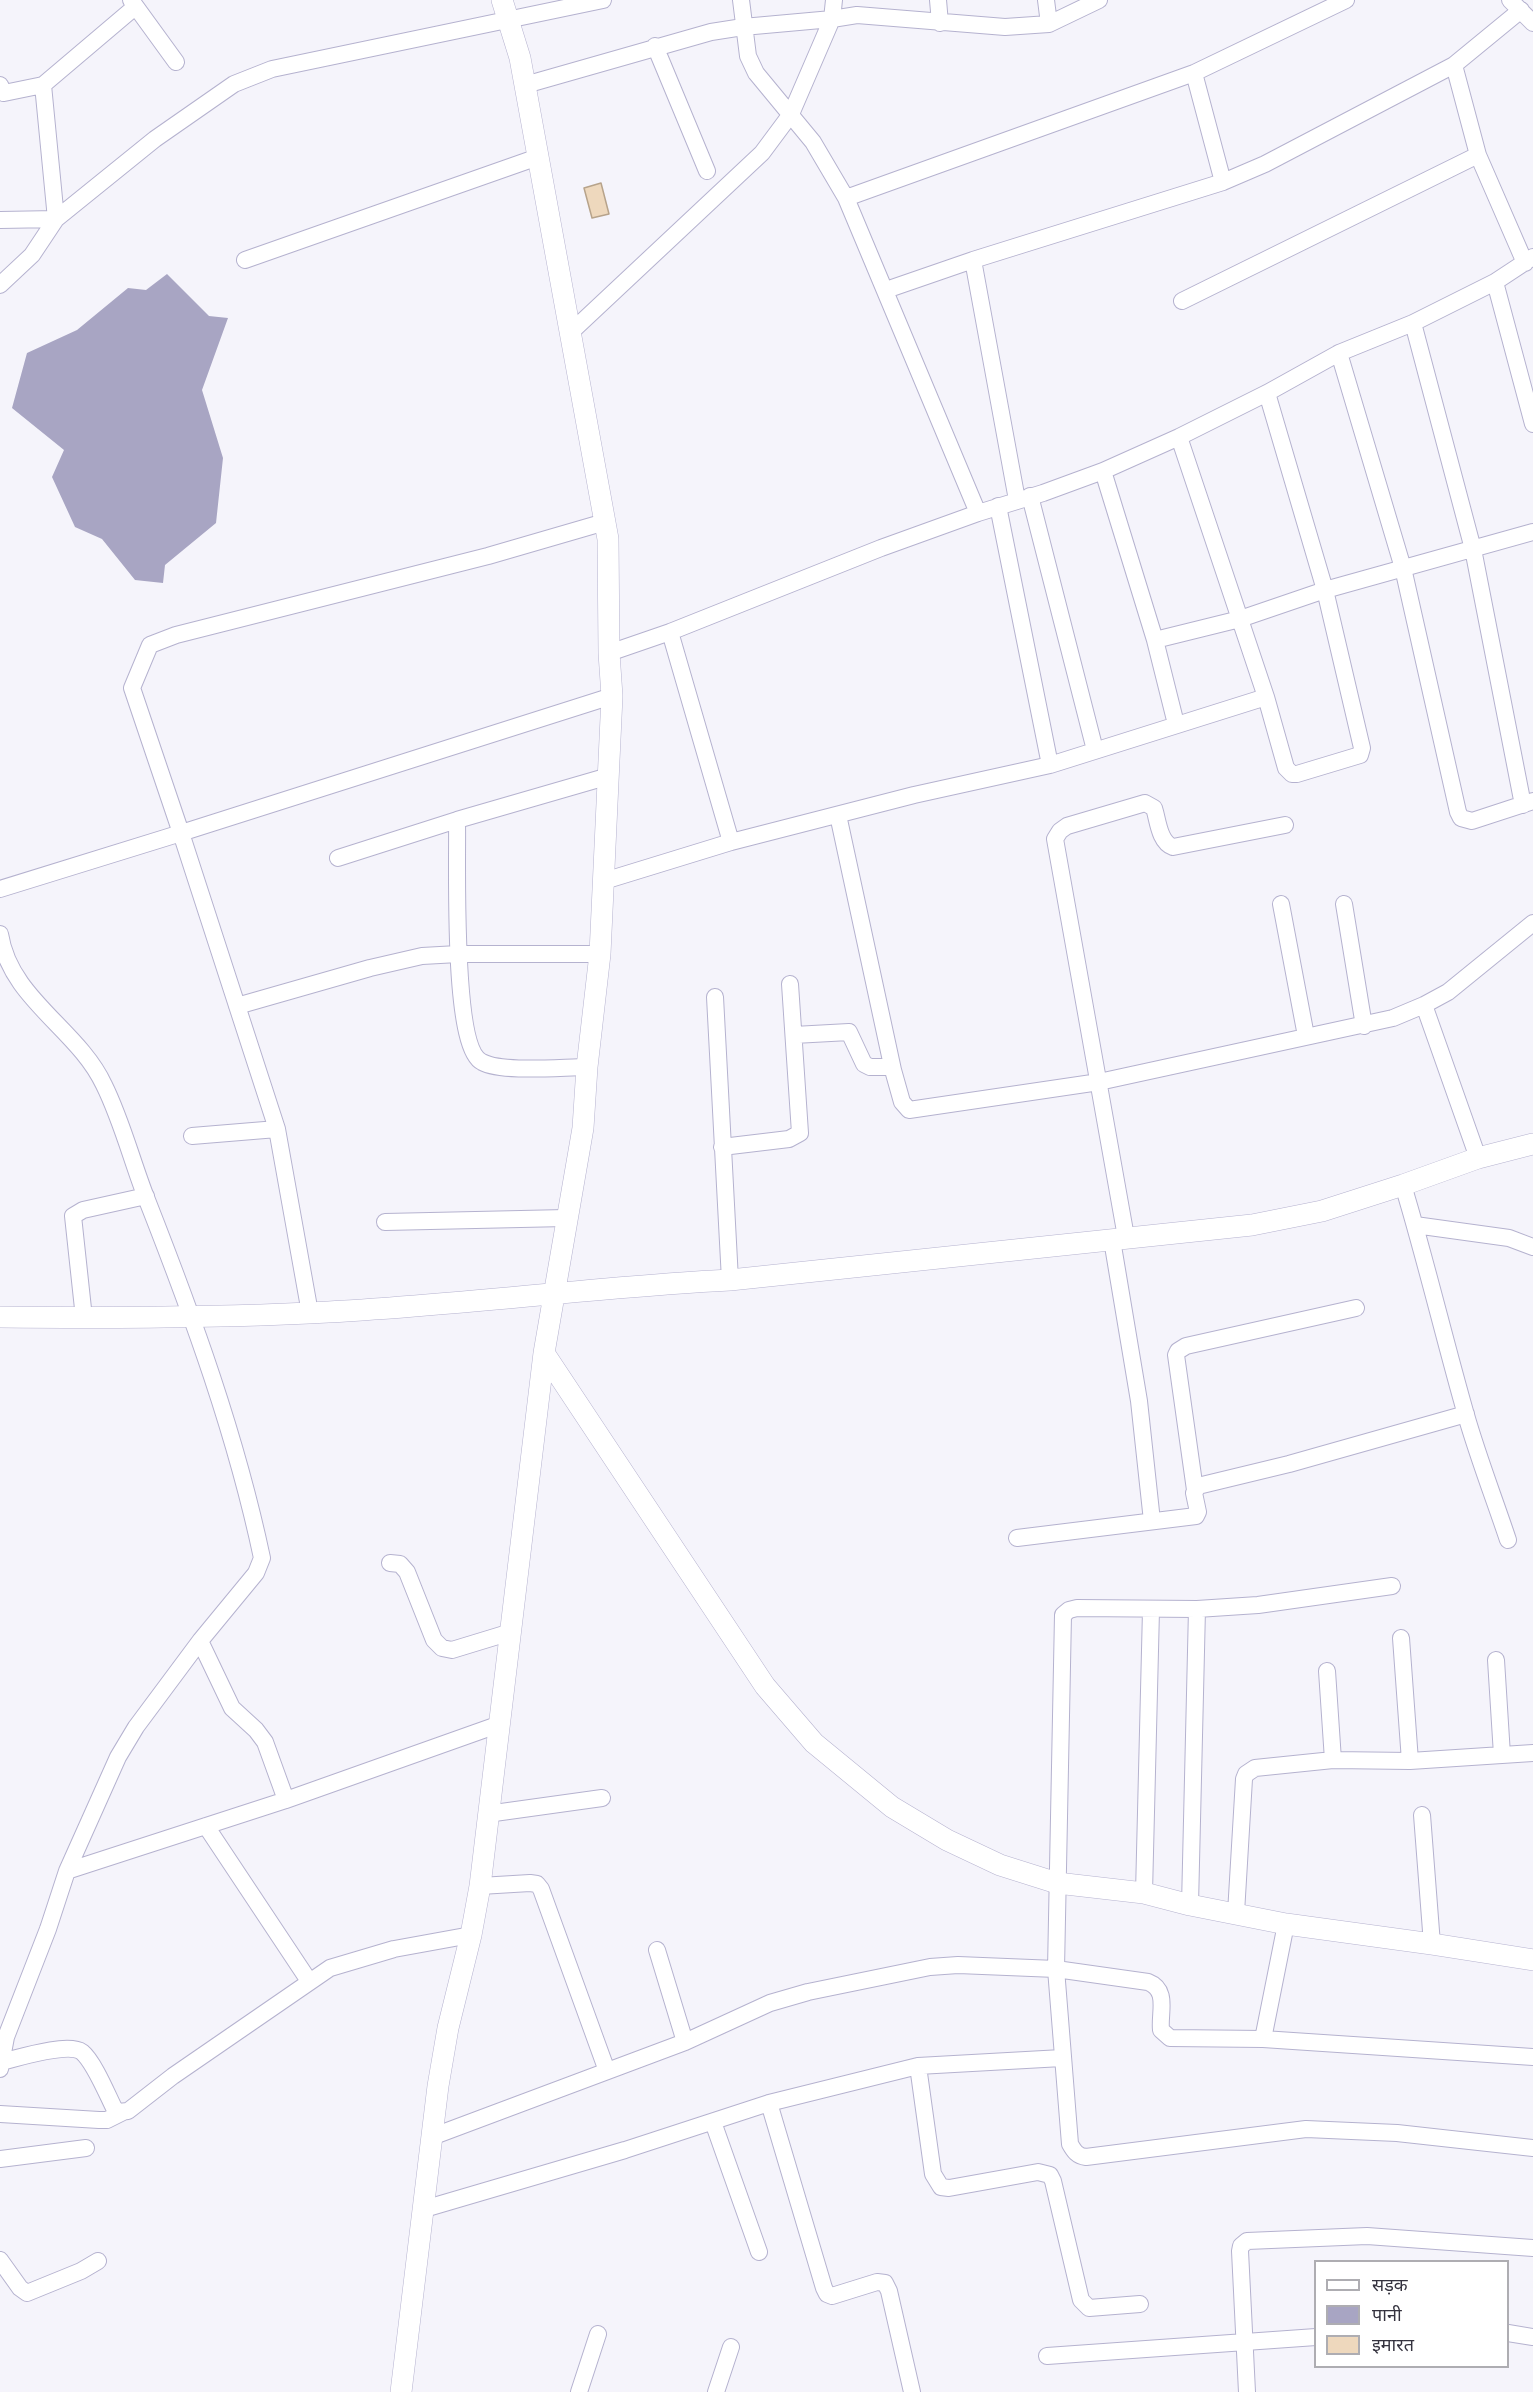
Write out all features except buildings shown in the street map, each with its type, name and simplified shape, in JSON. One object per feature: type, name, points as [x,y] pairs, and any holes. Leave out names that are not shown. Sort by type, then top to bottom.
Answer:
[{"type":"street","points":[[0,285],[32,255],[56,219],[155,139],[234,84],[272,69],[504,9],[603,0]]},
{"type":"street","points":[[741,0],[742,27],[748,56],[756,73],[813,142],[846,198],[978,513]]},
{"type":"street","points":[[570,333],[762,153],[791,114],[832,19],[834,0]]},
{"type":"street","points":[[938,0],[940,23]]},
{"type":"street","points":[[1046,0],[1049,24]]},
{"type":"street","points":[[525,85],[655,46],[742,27],[857,15],[1005,27],[1049,24],[1099,0]]},
{"type":"street","points":[[846,198],[1194,73],[1346,0]]},
{"type":"street","points":[[1,90],[43,86],[133,3],[176,62]]},
{"type":"street","points":[[886,290],[973,260],[1223,182],[1265,164],[1454,65],[1515,5],[1533,23]]},
{"type":"street","points":[[401,2392],[434,2136],[438,2086],[448,2028],[471,1935],[480,1886],[544,1353],[583,1128],[587,1067],[600,954],[609,776],[612,696],[609,653],[608,539],[520,58],[504,9]]},
{"type":"street","points":[[655,46],[707,171]]},
{"type":"street","points":[[609,653],[670,632],[881,548],[1103,471],[1179,437],[1267,393],[1339,353],[1413,323],[1495,282],[1529,260],[1478,155],[1454,65]]},
{"type":"street","points":[[1194,73],[1223,182]]},
{"type":"street","points":[[43,86],[56,219]]},
{"type":"street","points":[[1182,301],[1478,155]]},
{"type":"street","points":[[245,260],[538,157]]},
{"type":"street","points":[[0,219],[56,219]]},
{"type":"street","points":[[973,260],[1024,498],[1095,750]]},
{"type":"street","points":[[1495,282],[1533,424]]},
{"type":"street","points":[[1339,353],[1403,568],[1458,812],[1461,818],[1472,821],[1528,803],[1473,549],[1413,323]]},
{"type":"street","points":[[1179,437],[1266,697],[1286,768],[1292,774],[1356,757],[1362,752],[1325,590],[1267,393]]},
{"type":"street","points":[[1103,471],[1155,640],[1176,724]]},
{"type":"street","points":[[998,506],[1050,765]]},
{"type":"street","points":[[310,1313],[277,1130],[132,688],[150,645],[176,635],[488,556],[605,522]]},
{"type":"street","points":[[1155,640],[1240,619],[1325,590],[1533,532]]},
{"type":"street","points":[[670,632],[730,842]]},
{"type":"street","points":[[0,889],[612,696]]},
{"type":"street","points":[[604,880],[730,842],[914,795],[1050,765],[1266,697]]},
{"type":"street","points":[[338,858],[457,820],[609,776]]},
{"type":"street","points":[[1152,1521],[1099,1082],[1055,839],[1067,826],[1145,803],[1149,803],[1154,808],[1163,838],[1168,846],[1173,847],[1285,825]]},
{"type":"street","points":[[837,815],[893,1070],[902,1102],[909,1110],[1099,1082],[1306,1036],[1364,1026],[1392,1018],[1448,992],[1533,923]]},
{"type":"street","points":[[457,820],[458,954],[464,1028],[470,1048],[479,1062],[495,1067],[587,1067]]},
{"type":"street","points":[[1281,904],[1306,1036]]},
{"type":"street","points":[[1344,904],[1364,1026]]},
{"type":"street","points":[[0,934],[2,945],[15,974],[32,999],[96,1068],[114,1107],[193,1316],[234,1442],[262,1558],[256,1573],[200,1641],[136,1727],[118,1757],[67,1871],[48,1929],[3,2034],[0,2070]]},
{"type":"street","points":[[237,1006],[422,956],[600,954]]},
{"type":"street","points":[[722,1147],[789,1139],[800,1133],[802,1128],[790,984]]},
{"type":"street","points":[[715,997],[730,1280]]},
{"type":"street","points":[[1424,1005],[1478,1158]]},
{"type":"street","points":[[794,1035],[849,1032],[864,1064],[870,1067],[890,1067],[893,1070]]},
{"type":"street","points":[[192,1136],[277,1130]]},
{"type":"street","points":[[0,1317],[84,1318],[310,1313],[665,1283],[730,1280],[1252,1225],[1322,1211],[1478,1158],[1533,1144]]},
{"type":"street","points":[[1403,1185],[1466,1414],[1482,1468],[1508,1540]]},
{"type":"street","points":[[84,1318],[73,1216],[83,1210],[146,1196]]},
{"type":"street","points":[[385,1222],[566,1218]]},
{"type":"street","points":[[1415,1225],[1509,1238],[1533,1247]]},
{"type":"street","points":[[1017,1538],[1198,1515],[1176,1355],[1178,1351],[1186,1346],[1356,1308]]},
{"type":"street","points":[[544,1353],[765,1686],[814,1743],[892,1807],[946,1840],[1000,1865],[1057,1883],[1144,1893],[1190,1905],[1286,1924],[1533,1960]]},
{"type":"street","points":[[1195,1490],[1198,1486],[1289,1464],[1466,1414]]},
{"type":"street","points":[[390,1563],[400,1564],[407,1572],[434,1640],[442,1648],[452,1650],[511,1632]]},
{"type":"street","points":[[1392,1586],[1258,1605],[1197,1610],[1077,1608],[1063,1615],[1056,1970],[1070,2144],[1080,2157],[1306,2129],[1397,2133],[1533,2148]]},
{"type":"street","points":[[1144,1893],[1151,1610]]},
{"type":"street","points":[[1190,1905],[1197,1610]]},
{"type":"street","points":[[1401,1638],[1410,1761]]},
{"type":"street","points":[[200,1641],[232,1708],[265,1742],[286,1800]]},
{"type":"street","points":[[1496,1660],[1502,1755]]},
{"type":"street","points":[[1327,1671],[1333,1760]]},
{"type":"street","points":[[67,1871],[286,1800],[500,1724]]},
{"type":"street","points":[[1236,1913],[1246,1774],[1255,1768],[1333,1760],[1410,1761],[1533,1753]]},
{"type":"street","points":[[488,1814],[602,1798]]},
{"type":"street","points":[[1422,1815],[1432,1944]]},
{"type":"street","points":[[206,1826],[309,1981]]},
{"type":"street","points":[[480,1886],[537,1884],[607,2071]]},
{"type":"street","points":[[1263,2039],[1286,1924]]},
{"type":"street","points":[[0,2114],[107,2120],[128,2111],[173,2076],[330,1968],[394,1949],[471,1935]]},
{"type":"street","points":[[657,1950],[685,2042]]},
{"type":"street","points":[[434,2136],[685,2042],[770,2003],[808,1992],[920,1970],[979,1965],[1056,1970],[1148,1982],[1155,1985],[1162,1996],[1161,2030],[1170,2038],[1263,2039],[1533,2057]]},
{"type":"street","points":[[1,2062],[67,2048],[81,2051],[114,2108],[118,2112],[123,2112]]},
{"type":"street","points":[[424,2210],[769,2103],[918,2066],[1062,2058]]},
{"type":"street","points":[[918,2066],[933,2174],[941,2187],[949,2188],[1038,2172],[1050,2175],[1081,2300],[1089,2308],[1098,2309],[1140,2304]]},
{"type":"street","points":[[769,2103],[824,2288],[827,2294],[832,2296],[877,2282],[885,2283],[890,2291],[912,2392]]},
{"type":"street","points":[[713,2122],[759,2252]]},
{"type":"street","points":[[0,2159],[86,2148]]},
{"type":"street","points":[[1247,2392],[1240,2251],[1241,2246],[1247,2241],[1367,2236],[1533,2248]]},
{"type":"street","points":[[0,2260],[20,2288],[27,2293],[81,2271],[98,2261]]},
{"type":"street","points":[[1509,2333],[1533,2337]]},
{"type":"street","points":[[579,2392],[598,2334]]},
{"type":"street","points":[[1047,2356],[1314,2337]]},
{"type":"street","points":[[716,2392],[731,2347]]},
{"type":"water","points":[[167,274],[209,316],[228,318],[202,390],[223,458],[216,523],[165,565],[163,583],[135,580],[102,539],[75,527],[52,477],[64,450],[12,408],[27,353],[77,330],[128,288],[146,290]]}]
